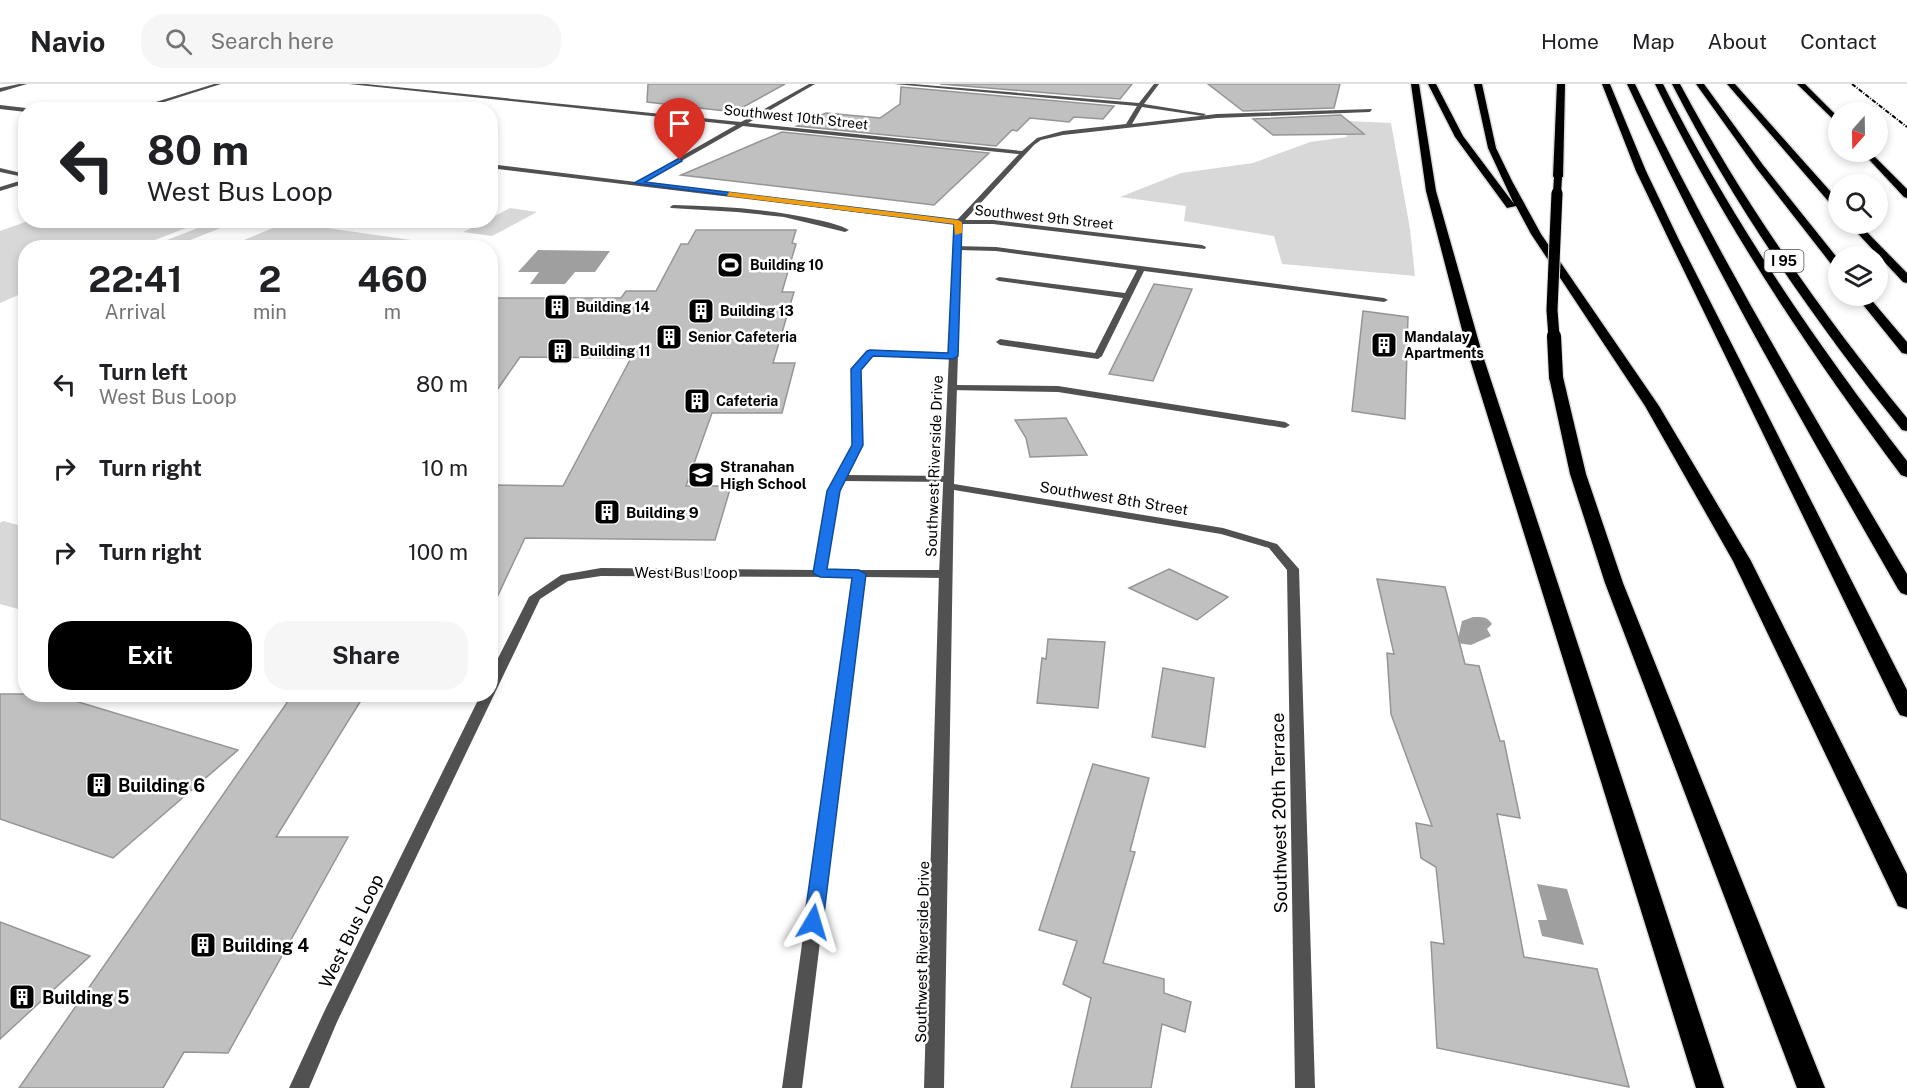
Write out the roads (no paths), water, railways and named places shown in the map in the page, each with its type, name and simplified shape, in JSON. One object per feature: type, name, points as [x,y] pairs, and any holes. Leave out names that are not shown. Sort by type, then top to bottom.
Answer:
[{"type":"highway","points":[[1415,84],[1431,191],[1475,353],[1710,1088]]},
{"type":"highway","points":[[1432,84],[1448,119],[1471,154],[1536,234]]},
{"type":"highway","points":[[1478,84],[1494,155],[1536,234],[1652,406],[1742,561],[1907,899]]},
{"type":"highway","points":[[1562,84],[1552,310],[1553,351],[1578,474],[1611,574],[1811,1088]]},
{"type":"highway","points":[[1606,84],[1641,171],[1674,240],[1907,710]]},
{"type":"highway","points":[[1631,84],[1675,178],[1745,308],[1907,589]]},
{"type":"highway","points":[[1659,84],[1697,161],[1753,254],[1907,472]]},
{"type":"highway","name":"I 95","points":[[1677,84],[1709,146],[1746,206],[1807,294],[1907,427]]},
{"type":"highway","points":[[1700,84],[1760,167],[1828,253]]},
{"type":"highway","points":[[1731,84],[1828,194]]},
{"type":"highway","points":[[1801,84],[1828,112]]},
{"type":"highway","points":[[1875,162],[1907,195]]},
{"type":"highway","points":[[1882,169],[1907,186]]},
{"type":"highway","points":[[1863,234],[1907,280]]},
{"type":"highway","points":[[1871,306],[1907,350]]},
{"type":"street","points":[[0,90],[25,84]]},
{"type":"street","points":[[159,102],[219,84]]},
{"type":"street","name":"Southwest 10th Street","points":[[351,84],[1024,153]]},
{"type":"street","points":[[638,183],[813,84]]},
{"type":"street","points":[[896,84],[1140,105],[1217,116]]},
{"type":"street","points":[[1128,125],[1157,84]]},
{"type":"street","points":[[0,107],[18,109]]},
{"type":"street","points":[[958,222],[1039,139],[1063,133],[1217,116],[1370,110]]},
{"type":"street","name":"Southwest 9th Street","points":[[498,167],[958,222],[993,222],[1202,247]]},
{"type":"street","points":[[0,170],[18,174]]},
{"type":"street","points":[[0,189],[18,183]]},
{"type":"street","points":[[673,207],[703,207],[786,217],[828,224],[845,230]]},
{"type":"street","name":"Southwest Riverside Drive","points":[[934,1088],[945,574],[958,222]]},
{"type":"street","points":[[957,248],[996,249],[1384,300]]},
{"type":"street","points":[[1000,342],[1098,356],[1142,268]]},
{"type":"street","points":[[999,279],[1128,296]]},
{"type":"street","points":[[820,573],[834,491],[858,445],[856,369],[870,353],[953,356]]},
{"type":"street","points":[[952,388],[1058,389],[1285,425]]},
{"type":"street","name":"Southwest 8th Street","points":[[840,478],[949,483],[1223,531],[1273,546]]},
{"type":"street","name":"Southwest 20th Terrace","points":[[1273,546],[1293,570],[1305,1088]]},
{"type":"street","name":"West Bus Loop","points":[[498,673],[535,597],[565,578],[601,572],[945,574]]},
{"type":"street","points":[[792,1088],[859,574]]},
{"type":"street","name":"West Bus Loop","points":[[299,1088],[330,1018],[484,702]]},
{"type":"railway","points":[[1852,84],[1907,127]]},
{"type":"place","name":"Building 10","points":[[730,265]]},
{"type":"place","name":"Building 14","points":[[557,307]]},
{"type":"place","name":"Building 13","points":[[701,311]]},
{"type":"place","name":"Senior Cafeteria","points":[[669,337]]},
{"type":"place","name":"Mandalay Apartments","points":[[1384,345]]},
{"type":"place","name":"Building 11","points":[[560,351]]},
{"type":"place","name":"Cafeteria","points":[[697,401]]},
{"type":"place","name":"Stranahan High School","points":[[701,475]]},
{"type":"place","name":"Building 9","points":[[607,512]]},
{"type":"place","name":"Building 6","points":[[99,785]]},
{"type":"place","name":"Building 4","points":[[203,945]]},
{"type":"place","name":"Building 5","points":[[22,997]]}]
